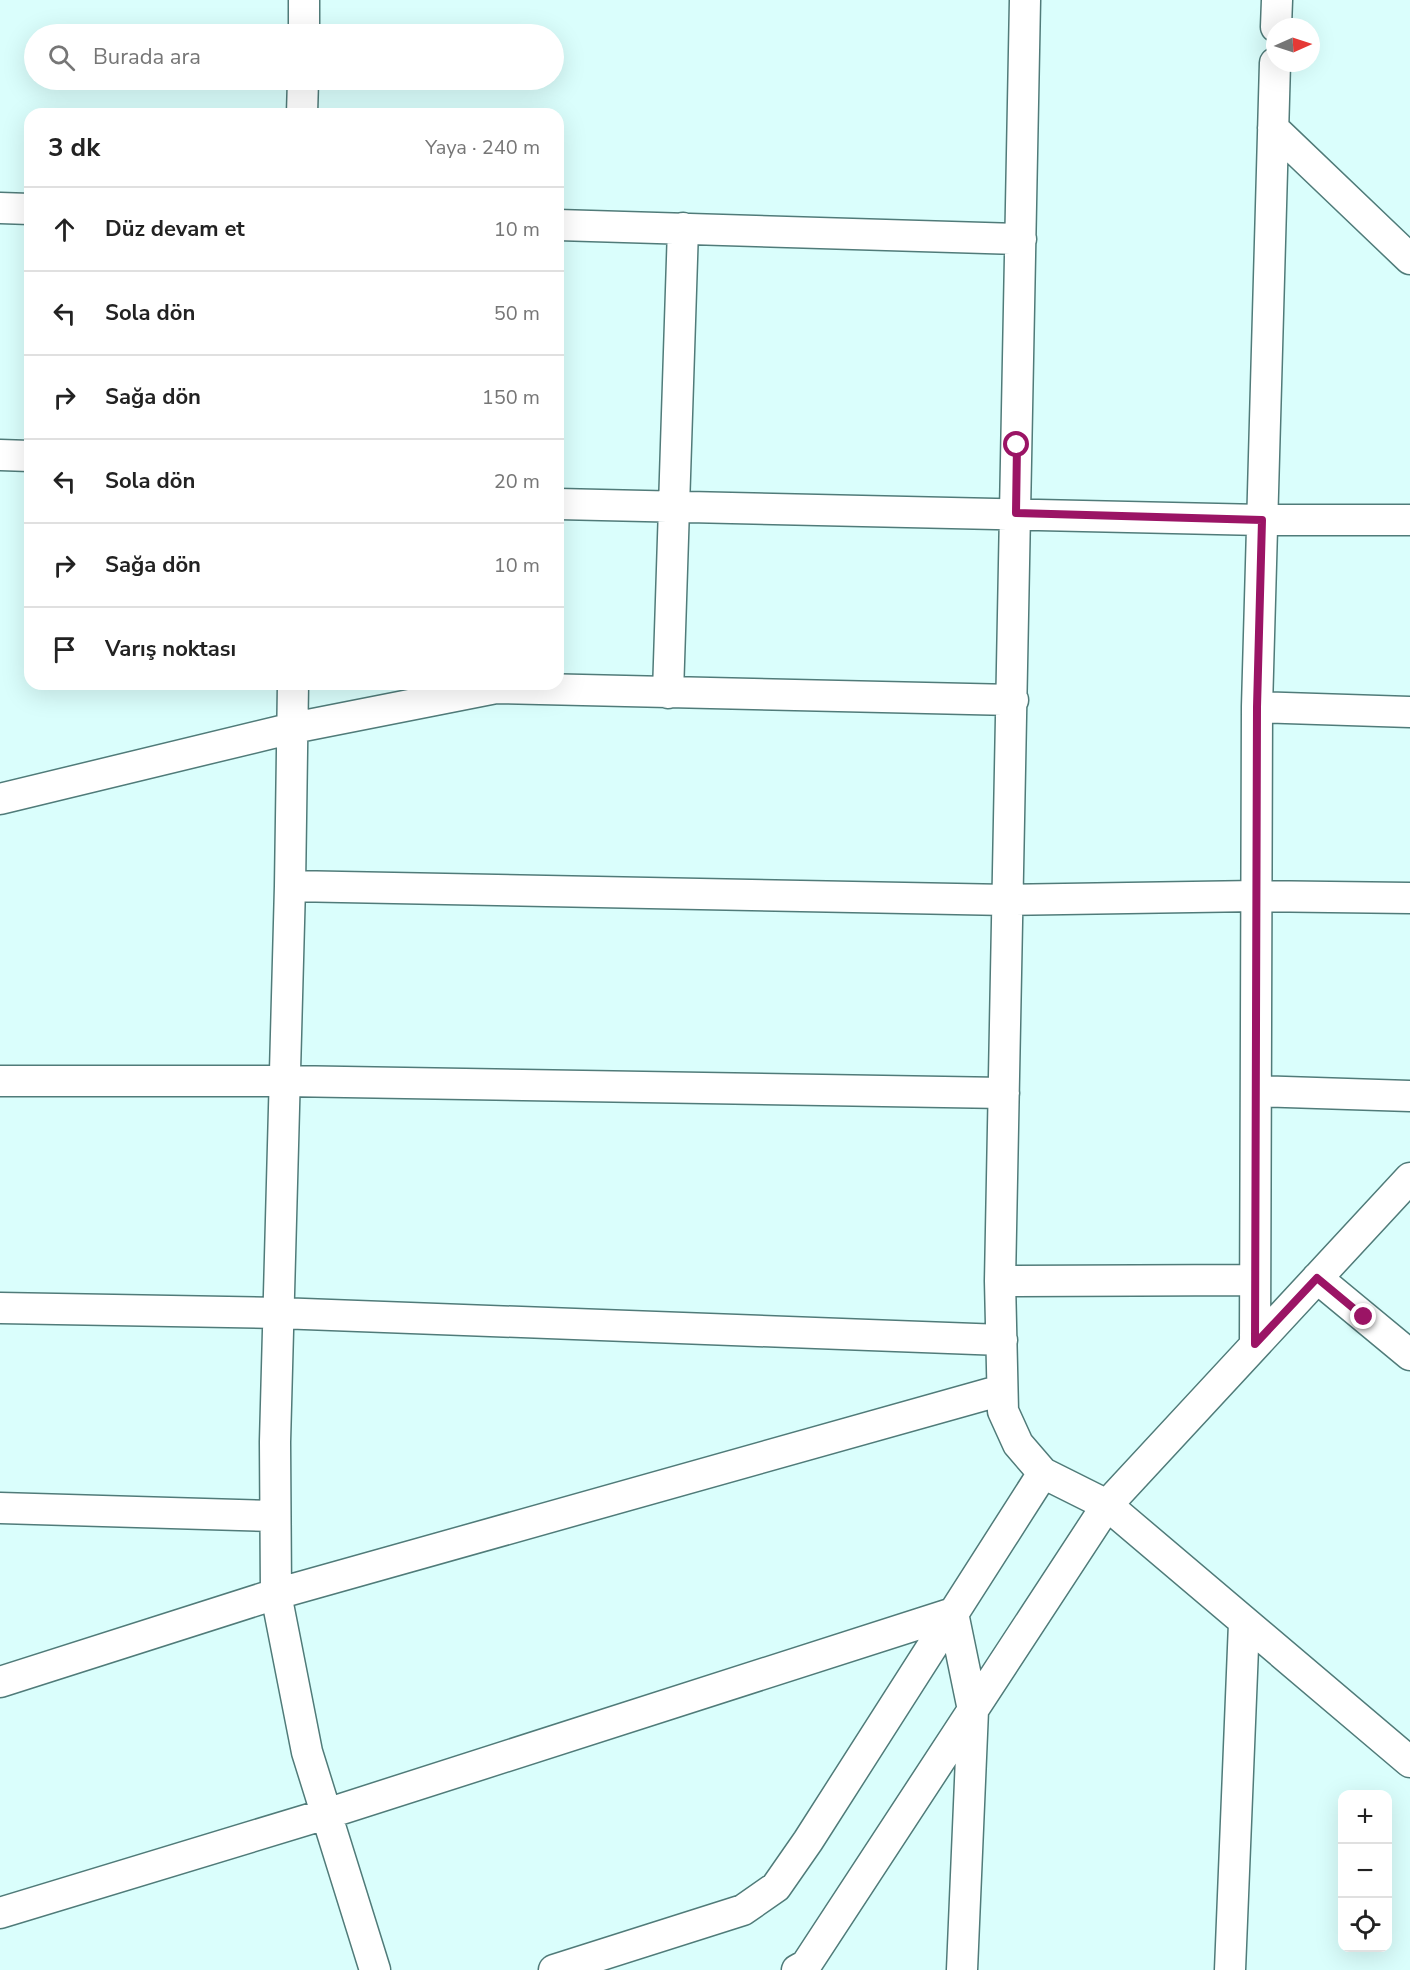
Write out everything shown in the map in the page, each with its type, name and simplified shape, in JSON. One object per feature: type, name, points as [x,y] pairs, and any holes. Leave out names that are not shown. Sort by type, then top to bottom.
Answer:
[{"type":"street","points":[[304,0],[304,24]]},
{"type":"street","points":[[1025,0],[1000,1281],[1003,1411],[1018,1444],[1043,1473],[1107,1505],[1410,1762]]},
{"type":"street","points":[[1276,18],[1277,0]]},
{"type":"street","points":[[1255,1344],[1257,707],[1275,72]]},
{"type":"street","points":[[302,108],[303,90]]},
{"type":"street","points":[[1274,128],[1410,259]]},
{"type":"street","points":[[0,208],[24,209]]},
{"type":"street","points":[[564,225],[1021,239]]},
{"type":"street","points":[[668,693],[683,228]]},
{"type":"street","points":[[0,454],[24,456]]},
{"type":"street","points":[[564,504],[1262,520],[1410,520]]},
{"type":"street","points":[[564,689],[1013,700]]},
{"type":"street","points":[[294,690],[278,1314],[276,1594],[306,1752],[375,1970]]},
{"type":"street","points":[[0,799],[293,728],[486,690]]},
{"type":"street","points":[[1257,707],[1410,712]]},
{"type":"street","points":[[290,886],[1008,900],[1256,896],[1410,898]]},
{"type":"street","points":[[0,1082],[285,1081],[1004,1093]]},
{"type":"street","points":[[1256,1091],[1410,1096]]},
{"type":"street","points":[[797,1970],[806,1965],[1107,1505],[1410,1178]]},
{"type":"street","points":[[1317,1278],[1410,1355]]},
{"type":"street","points":[[1000,1281],[1255,1280]]},
{"type":"street","points":[[0,1308],[278,1314],[1002,1340]]},
{"type":"street","points":[[0,1682],[276,1594],[1002,1390]]},
{"type":"street","points":[[554,1970],[743,1910],[776,1887],[808,1841],[1043,1473]]},
{"type":"street","points":[[0,1508],[275,1516]]},
{"type":"street","points":[[953,1613],[973,1710],[962,1970]]},
{"type":"street","points":[[0,1913],[326,1814],[953,1613]]},
{"type":"street","points":[[1230,1970],[1244,1623]]},
{"type":"route","points":[[1017,445],[1016,513],[1262,520],[1257,707],[1255,1344],[1317,1278],[1364,1317]]}]
